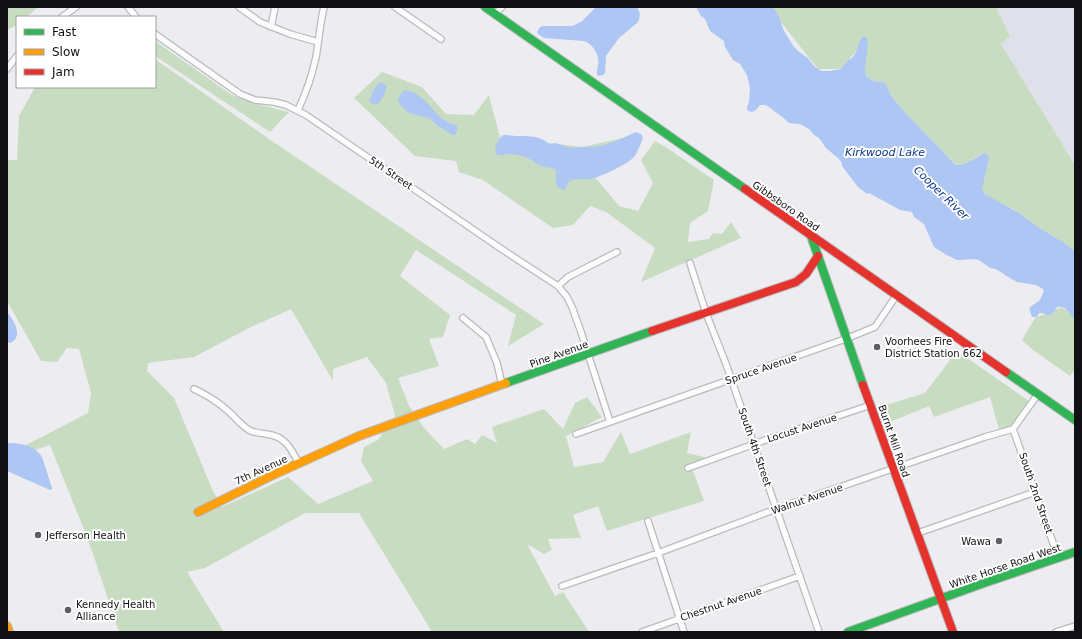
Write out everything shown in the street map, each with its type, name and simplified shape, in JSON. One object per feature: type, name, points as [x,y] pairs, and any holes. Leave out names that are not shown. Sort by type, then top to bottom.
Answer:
[{"type":"street","points":[[63,16],[76,7]]},
{"type":"street","points":[[128,7],[135,16]]},
{"type":"street","points":[[239,7],[260,22],[271,27],[318,42]]},
{"type":"street","points":[[271,27],[275,7]]},
{"type":"street","points":[[298,110],[310,80],[324,7]]},
{"type":"street","points":[[395,7],[441,39]]},
{"type":"street","name":"Gibbsboro Road","points":[[485,7],[1075,420]]},
{"type":"street","points":[[495,14],[502,7]]},
{"type":"street","name":"5th Street","points":[[156,35],[240,94],[255,100],[286,104],[298,110],[558,286],[563,291],[572,307],[610,422]]},
{"type":"street","points":[[7,69],[16,57]]},
{"type":"street","name":"Burnt Mill Road","points":[[811,236],[953,632]]},
{"type":"street","points":[[558,286],[568,277],[617,252]]},
{"type":"street","name":"Pine Avenue","points":[[299,464],[360,436],[588,354],[796,282],[809,271],[818,256]]},
{"type":"street","name":"South 4th Street","points":[[690,263],[706,313],[732,379],[819,632]]},
{"type":"street","name":"Spruce Avenue","points":[[576,434],[848,338],[875,327],[896,296]]},
{"type":"street","points":[[463,318],[486,337],[498,363],[502,385]]},
{"type":"street","name":"7th Avenue","points":[[194,389],[213,399],[246,428],[253,432],[271,435],[287,443],[299,464],[198,512]]},
{"type":"street","points":[[1013,429],[1038,394]]},
{"type":"street","name":"Locust Avenue","points":[[688,468],[754,444],[871,405]]},
{"type":"street","name":"Walnut Avenue","points":[[562,586],[893,468],[1013,429]]},
{"type":"street","name":"South 2nd Street","points":[[1013,429],[1058,557]]},
{"type":"street","points":[[918,533],[1035,492]]},
{"type":"street","points":[[648,521],[684,632]]},
{"type":"street","name":"White Horse Road West","points":[[848,632],[1075,552]]},
{"type":"street","name":"Chestnut Avenue","points":[[642,632],[800,576]]},
{"type":"street","points":[[7,626],[9,632]]},
{"type":"street","points":[[1056,632],[1075,626]]},
{"type":"shaded area","points":[[996,7],[1075,7],[1075,165],[1001,44],[1010,36]]},
{"type":"green space","points":[[7,7],[38,7],[28,16],[16,16],[16,26],[7,30]]},
{"type":"green space","points":[[769,7],[996,7],[1010,36],[1001,44],[1075,165],[1075,251],[1013,209],[992,199],[982,191],[989,158],[981,154],[967,163],[957,165],[902,109],[892,97],[883,82],[873,81],[866,76],[866,39],[841,69],[818,69]]},
{"type":"green space","points":[[156,42],[232,95],[252,103],[289,112],[270,132],[156,57]]},
{"type":"green space","points":[[156,60],[272,141],[544,324],[508,346],[516,315],[416,250],[400,276],[450,315],[443,337],[429,339],[439,366],[398,378],[409,406],[424,428],[444,449],[467,439],[475,444],[482,435],[497,443],[492,427],[544,409],[563,429],[575,403],[587,397],[602,417],[566,436],[574,467],[603,462],[621,432],[630,454],[691,432],[687,453],[708,458],[692,468],[704,501],[607,531],[598,506],[573,515],[581,538],[548,539],[552,550],[544,554],[527,544],[555,596],[563,592],[589,632],[432,632],[359,513],[305,513],[205,568],[187,572],[224,632],[119,632],[89,542],[50,445],[35,450],[26,445],[88,413],[91,393],[79,349],[67,348],[57,362],[41,361],[7,301],[7,160],[17,160],[19,116],[34,88],[156,88]],"holes":[[[291,309],[333,381],[333,369],[367,357],[386,383],[395,416],[378,440],[364,447],[361,461],[373,481],[318,504],[288,477],[222,507],[213,491],[174,398],[147,371],[148,363],[194,357],[251,327]]]},
{"type":"green space","points":[[382,72],[422,87],[446,114],[474,115],[489,95],[500,137],[582,147],[641,134],[634,157],[595,177],[619,206],[638,211],[653,183],[641,160],[655,141],[714,180],[708,211],[690,223],[688,242],[709,239],[713,233],[722,234],[731,222],[741,238],[641,282],[655,248],[606,212],[590,206],[573,225],[553,228],[483,180],[459,172],[456,161],[415,156],[354,98]]},
{"type":"green space","points":[[1062,307],[1075,317],[1075,370],[1070,376],[1033,350],[1022,340],[1035,318]]},
{"type":"green space","points":[[957,351],[1032,403],[1015,427],[1000,433],[990,397],[934,417],[929,406],[890,422],[883,406],[925,393]]},
{"type":"water","points":[[596,7],[637,7],[640,14],[637,23],[619,38],[606,56],[605,73],[599,76],[597,75],[597,54],[593,47],[587,42],[544,38],[537,32],[540,27],[544,26],[573,26],[582,21]]},
{"type":"water","name":"Kirkwood Lake","points":[[696,7],[772,7],[779,17],[784,31],[794,47],[821,71],[841,69],[856,52],[862,37],[867,38],[868,48],[865,66],[866,76],[873,81],[883,82],[892,97],[902,109],[956,165],[967,163],[984,153],[988,155],[989,158],[982,189],[985,194],[1019,213],[1075,251],[1075,319],[1063,307],[1057,307],[1051,315],[1039,313],[1037,317],[1032,317],[1029,308],[1040,300],[1044,291],[1043,289],[1036,285],[1017,282],[996,269],[990,268],[979,260],[957,260],[945,254],[934,247],[924,224],[914,217],[912,212],[900,210],[869,193],[867,194],[858,187],[842,166],[839,159],[826,148],[819,138],[809,129],[800,124],[789,123],[765,105],[760,105],[752,112],[748,111],[747,108],[750,88],[747,75],[740,64],[733,60],[725,47],[724,41],[710,31],[705,19],[701,16]]},
{"type":"water","points":[[380,82],[387,86],[380,102],[375,105],[369,100],[376,86]]},
{"type":"water","points":[[405,90],[416,94],[440,117],[457,126],[457,132],[455,135],[438,126],[429,118],[415,115],[403,108],[398,99]]},
{"type":"water","points":[[636,132],[641,134],[643,138],[638,151],[633,158],[619,167],[596,178],[571,180],[564,190],[559,188],[557,185],[555,169],[542,166],[523,156],[497,154],[495,149],[497,143],[503,135],[535,137],[546,141],[549,144],[556,143],[570,148],[601,146]]},
{"type":"water","points":[[7,312],[15,324],[17,333],[14,340],[10,343],[7,342]]},
{"type":"water","points":[[7,443],[31,447],[39,453],[42,457],[52,489],[50,490],[7,471]]},
{"type":"traffic: fast","points":[[485,7],[745,189]]},
{"type":"traffic: fast","points":[[811,236],[863,385]]},
{"type":"traffic: fast","points":[[506,383],[652,331]]},
{"type":"traffic: fast","points":[[1006,372],[1075,420]]},
{"type":"traffic: fast","points":[[848,632],[1075,552]]},
{"type":"traffic: slow","points":[[198,512],[273,475],[359,436],[506,383]]},
{"type":"traffic: slow","points":[[7,626],[9,632]]},
{"type":"traffic: jam","points":[[745,189],[1006,372]]},
{"type":"traffic: jam","points":[[652,331],[796,282],[806,274],[818,256]]},
{"type":"traffic: jam","points":[[863,385],[953,632]]},
{"type":"place","name":"Voorhees Fire District Station 662","points":[[877,347]]},
{"type":"place","name":"Jefferson Health","points":[[38,535]]},
{"type":"place","name":"Wawa","points":[[999,541]]},
{"type":"place","name":"Kennedy Health Alliance","points":[[68,610]]},
{"type":"water label","name":"Cooper River","points":[[941,193]]}]
